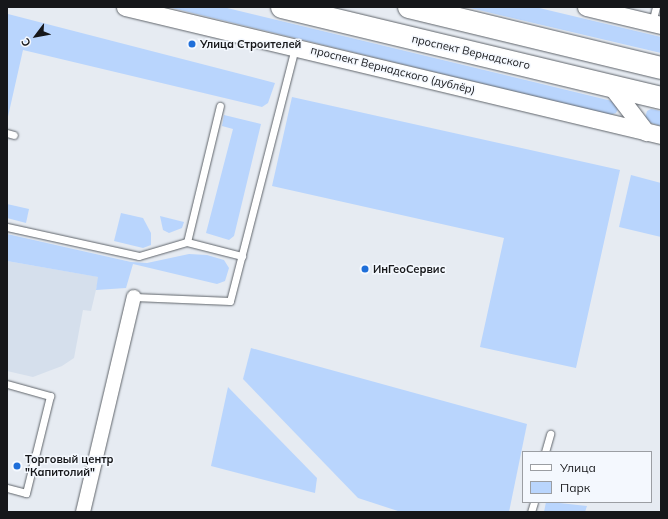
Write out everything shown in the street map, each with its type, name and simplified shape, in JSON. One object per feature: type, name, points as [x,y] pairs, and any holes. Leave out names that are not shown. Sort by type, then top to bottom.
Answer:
[{"type":"main road","name":"проспект Вернадского","points":[[282,7],[661,98]]},
{"type":"main road","points":[[409,7],[661,68]]},
{"type":"street","name":"проспект Вернадского (дублёр)","points":[[125,7],[653,134]]},
{"type":"street","points":[[586,7],[656,18]]},
{"type":"street","points":[[611,86],[653,134]]},
{"type":"street","points":[[84,512],[134,298]]},
{"type":"lane","points":[[134,298],[230,301],[295,47]]},
{"type":"lane","points":[[187,242],[220,106]]},
{"type":"lane","points":[[7,227],[139,256],[187,242],[242,256]]},
{"type":"lane","points":[[7,384],[50,396],[26,493],[7,488]]},
{"type":"lane","points":[[546,451],[550,434]]},
{"type":"shaded area","points":[[7,261],[99,277],[91,311],[83,310],[74,358],[62,366],[33,377],[7,371]]},
{"type":"green space","points":[[168,7],[223,7],[612,101],[618,109],[616,113],[610,115]]},
{"type":"green space","points":[[466,7],[535,7],[661,37],[661,53]]},
{"type":"green space","points":[[8,14],[275,83],[268,103],[262,107],[23,50],[7,121]]},
{"type":"green space","points":[[292,97],[620,170],[576,368],[480,347],[504,238],[272,186]]},
{"type":"green space","points":[[651,109],[661,111],[661,126],[651,123],[645,118],[647,111]]},
{"type":"green space","points":[[224,115],[261,124],[234,236],[229,240],[206,233],[233,129],[222,126]]},
{"type":"green space","points":[[631,175],[661,183],[661,237],[619,227]]},
{"type":"green space","points":[[7,204],[29,209],[26,223],[7,218]]},
{"type":"green space","points":[[121,213],[143,218],[151,233],[151,245],[143,248],[114,241]]},
{"type":"green space","points":[[160,216],[184,222],[182,228],[169,233],[163,230]]},
{"type":"green space","points":[[7,234],[131,262],[147,263],[189,254],[207,255],[224,260],[229,268],[225,281],[217,284],[133,264],[126,288],[96,290],[98,277],[7,261]]},
{"type":"green space","points":[[251,348],[527,424],[509,512],[401,512],[358,498],[243,379]]},
{"type":"green space","points":[[228,387],[317,478],[315,493],[211,466]]},
{"type":"green space","points":[[546,503],[587,506],[585,512],[544,512]]},
{"type":"place","name":"Улица Строителей","points":[[192,44]]},
{"type":"place","name":"ИнГеоСервис","points":[[365,269]]},
{"type":"place","name":"Торговый центр \"Капитолий\"","points":[[17,466]]}]
